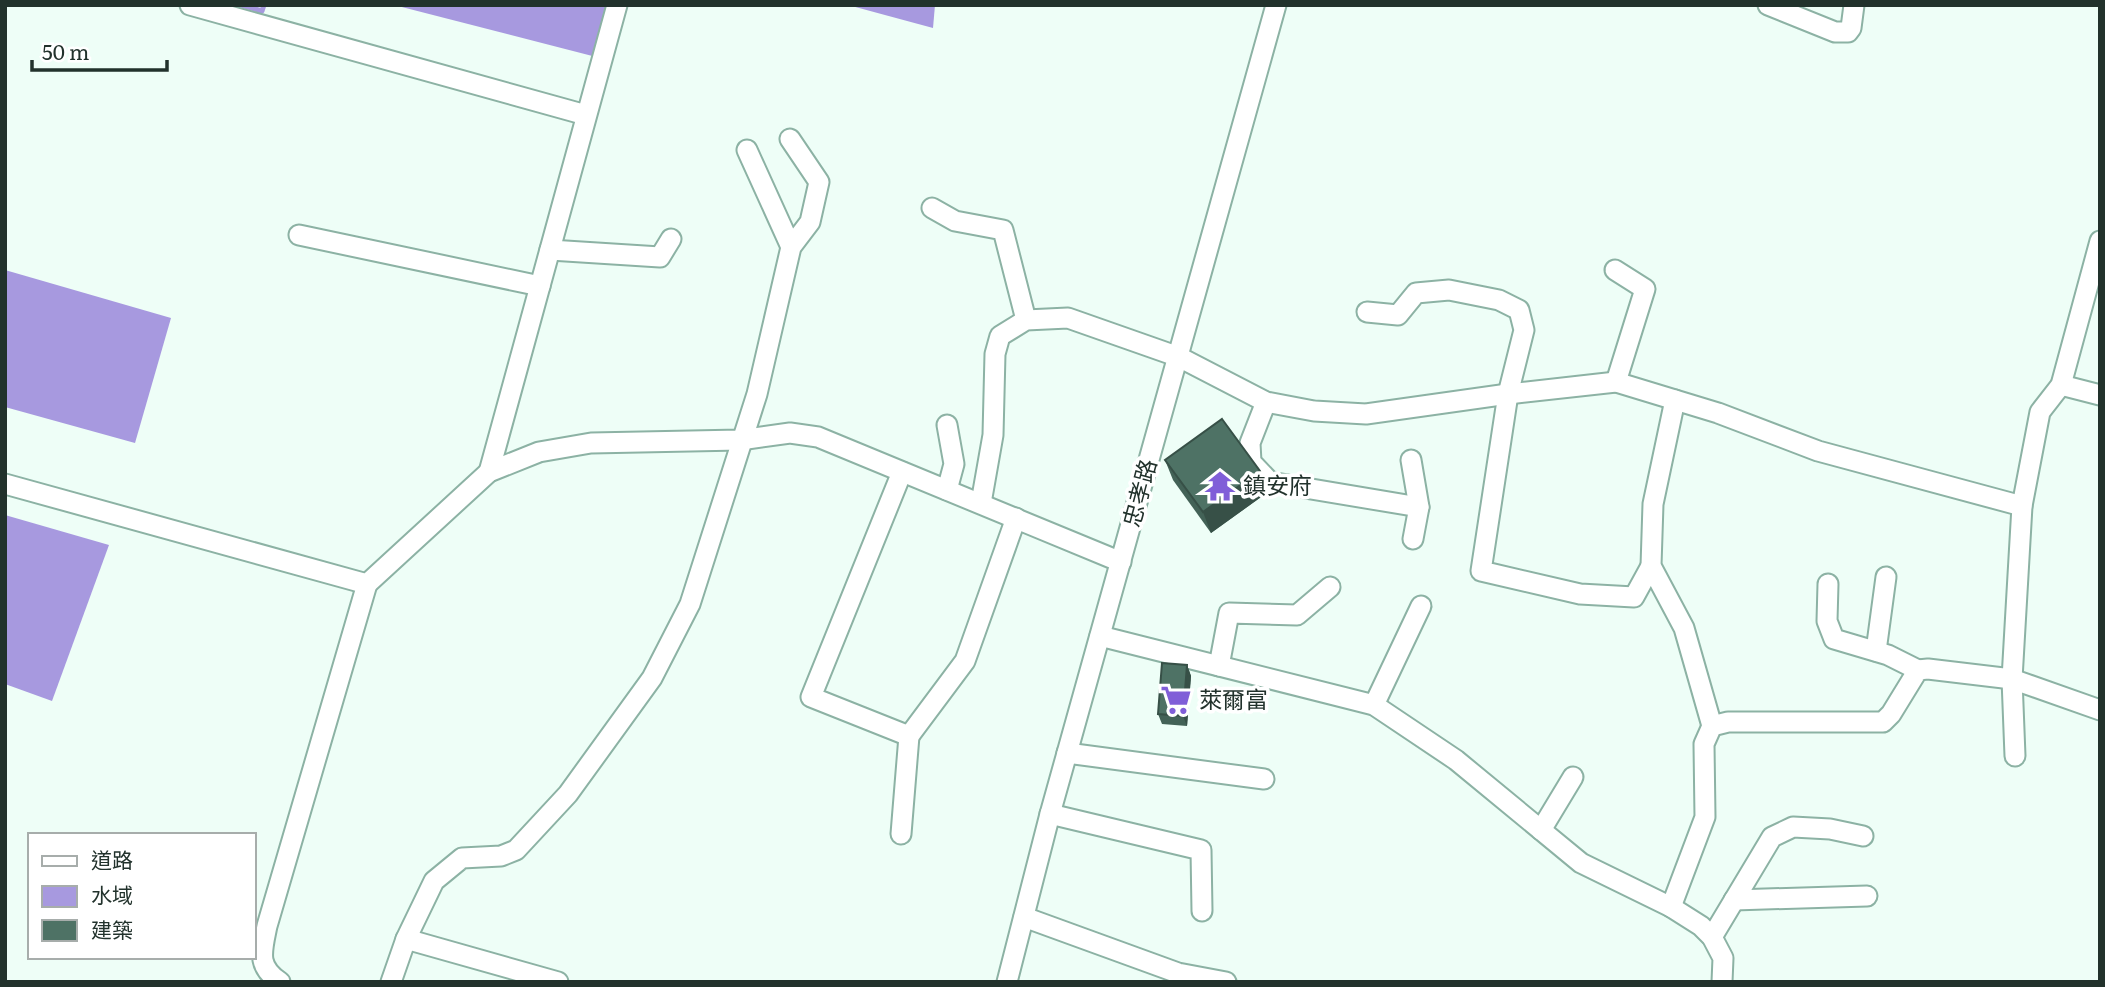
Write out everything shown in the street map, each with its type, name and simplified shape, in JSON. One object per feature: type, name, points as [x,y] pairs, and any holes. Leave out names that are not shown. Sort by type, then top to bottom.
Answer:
[{"type":"street","points":[[190,5],[586,115]]},
{"type":"street","points":[[489,472],[617,5]]},
{"type":"street","name":"忠孝路","points":[[1007,982],[1050,814],[1276,5]]},
{"type":"street","points":[[1768,5],[1835,32],[1848,32],[1854,5]]},
{"type":"street","points":[[391,982],[406,939],[434,881],[462,858],[501,856],[516,850],[526,841],[568,794],[652,678],[690,604],[740,440],[757,394],[792,247],[810,222],[819,182],[790,139]]},
{"type":"street","points":[[747,149],[792,247]]},
{"type":"street","points":[[932,208],[955,221],[1003,230],[1026,320]]},
{"type":"street","points":[[299,235],[540,286]]},
{"type":"street","points":[[550,250],[660,257],[671,239]]},
{"type":"street","points":[[2015,756],[2012,679],[2022,506],[2040,412],[2062,384],[2100,241]]},
{"type":"street","points":[[1615,270],[1645,289],[1616,382]]},
{"type":"street","points":[[1367,312],[1398,315],[1416,293],[1449,290],[1499,300],[1519,310],[1524,330],[1508,394],[1481,571],[1580,594],[1634,597],[1651,566],[1653,504],[1675,400]]},
{"type":"street","points":[[981,503],[993,435],[995,354],[1000,336],[1026,320],[1068,318],[1179,357],[1266,402],[1314,411],[1366,414],[1616,382],[1718,413],[1818,451],[2022,506]]},
{"type":"street","points":[[2062,384],[2100,395]]},
{"type":"street","points":[[1266,402],[1250,443],[1251,462],[1270,482],[1419,507]]},
{"type":"street","points":[[947,425],[954,464],[947,490]]},
{"type":"street","points":[[280,982],[269,974],[261,955],[267,926],[367,584],[489,472],[539,452],[591,443],[740,440],[790,433],[818,437],[1121,562]]},
{"type":"street","points":[[1411,460],[1419,507],[1413,539]]},
{"type":"street","points":[[902,472],[811,697],[909,736]]},
{"type":"street","points":[[5,484],[367,584]]},
{"type":"street","points":[[901,834],[909,736],[965,660],[1016,518]]},
{"type":"street","points":[[1651,566],[1684,628],[1712,726],[1704,744],[1705,817],[1671,907]]},
{"type":"street","points":[[1876,651],[1886,577]]},
{"type":"street","points":[[1828,584],[1827,621],[1834,639],[1888,654],[1918,670],[2012,679],[2100,710]]},
{"type":"street","points":[[1219,666],[1229,613],[1297,615],[1330,587]]},
{"type":"street","points":[[1374,705],[1421,606]]},
{"type":"street","points":[[1100,636],[1374,705],[1456,760],[1581,863],[1671,907],[1701,926],[1712,937],[1723,958],[1722,982]]},
{"type":"street","points":[[1712,726],[1728,722],[1884,722],[1918,670]]},
{"type":"street","points":[[1067,753],[1264,779]]},
{"type":"street","points":[[1541,830],[1573,777]]},
{"type":"street","points":[[1050,814],[1202,850],[1202,911]]},
{"type":"street","points":[[1712,937],[1772,837],[1793,827],[1830,829],[1863,836]]},
{"type":"street","points":[[1734,900],[1867,896]]},
{"type":"street","points":[[1024,917],[1178,973],[1226,982]]},
{"type":"street","points":[[406,939],[558,982]]},
{"type":"water","points":[[394,5],[620,5],[604,59]]},
{"type":"water","points":[[848,5],[935,5],[933,28]]},
{"type":"water","points":[[5,270],[171,318],[135,443],[5,407]]},
{"type":"water","points":[[5,515],[109,545],[52,701],[5,684]]},
{"type":"building","name":"鎮安府","points":[[1222,419],[1260,471],[1203,512],[1165,460]]},
{"type":"building","name":"萊爾富","points":[[1162,663],[1187,665],[1183,716],[1158,714]]},
{"type":"waterway","points":[[241,5],[262,11],[264,5]]},
{"type":"place","name":"鎮安府","points":[[1220,486]]},
{"type":"place","name":"萊爾富","points":[[1176,700]]}]
